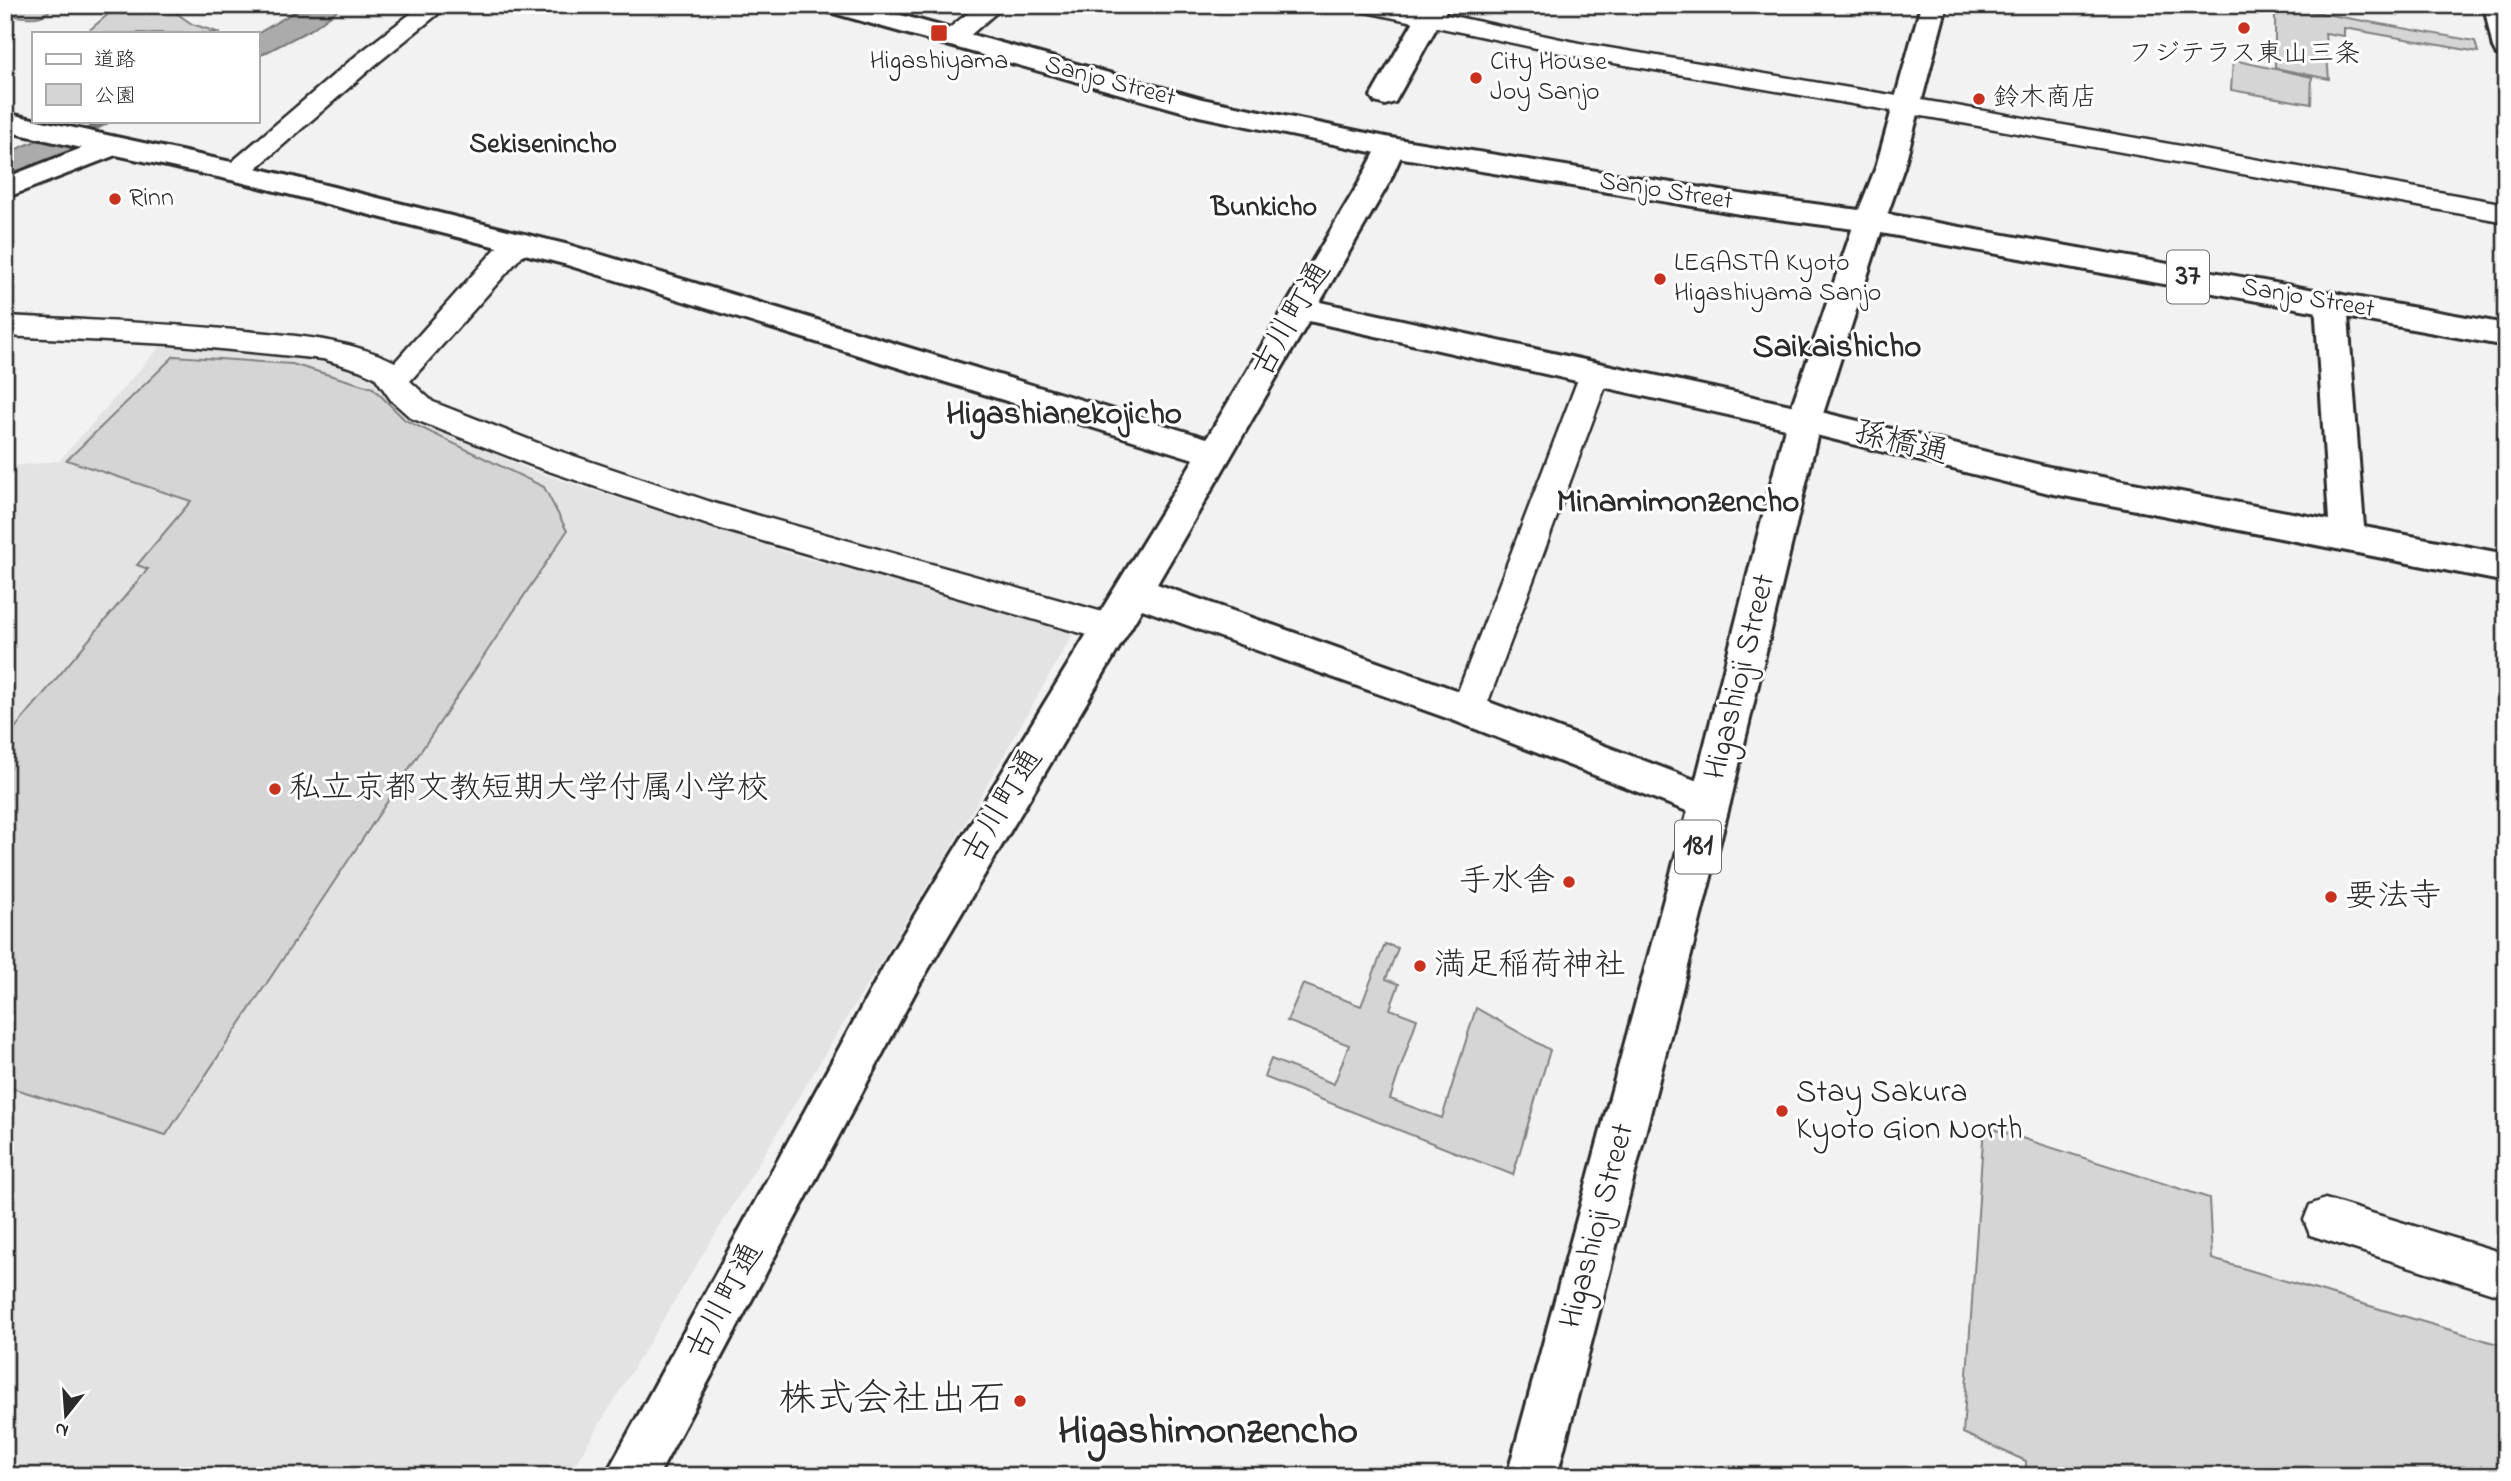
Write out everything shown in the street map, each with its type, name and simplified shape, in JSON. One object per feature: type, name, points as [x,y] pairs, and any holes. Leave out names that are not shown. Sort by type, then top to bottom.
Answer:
[{"type":"street","name":"Sanjo Street","points":[[835,5],[1199,107],[1391,147],[1740,204],[1870,220],[2506,335]]},
{"type":"street","name":"Higashioji Street","points":[[1532,1476],[1710,803],[1804,420],[1889,170],[1934,5]]},
{"type":"street","points":[[2497,5],[2506,48]]},
{"type":"street","points":[[1385,96],[1431,12]]},
{"type":"street","points":[[5,122],[236,172],[569,255],[1215,453]]},
{"type":"street","points":[[5,189],[106,144]]},
{"type":"street","name":"古川町通","points":[[630,1476],[904,971],[1134,591],[1374,183],[1391,147]]},
{"type":"street","points":[[2332,303],[2347,536]]},
{"type":"street","name":"孫橋通","points":[[1298,309],[1804,420],[2049,480],[2506,568]]},
{"type":"street","points":[[1134,591],[1468,709],[1710,803]]},
{"type":"lane","points":[[236,172],[366,60],[438,5]]},
{"type":"lane","points":[[951,39],[993,5]]},
{"type":"lane","points":[[1366,5],[1431,12],[1579,50],[1907,105],[2506,213]]},
{"type":"lane","points":[[391,380],[405,370],[518,243]]},
{"type":"lane","points":[[5,326],[170,334],[323,349],[369,362],[385,370],[391,380],[422,410],[555,462],[728,519],[1112,628]]},
{"type":"lane","points":[[1468,709],[1595,374]]},
{"type":"lane","points":[[2325,1220],[2506,1276]]},
{"type":"shaded area","points":[[306,5],[344,5],[312,29],[259,56],[259,33]]},
{"type":"shaded area","points":[[45,137],[82,146],[5,176],[5,154]]},
{"type":"shaded area","points":[[163,343],[185,347],[296,354],[354,364],[376,375],[413,416],[530,470],[797,556],[1073,626],[1074,632],[957,837],[568,1476],[5,1476],[5,467],[59,461]]},
{"type":"green space","points":[[5,5],[52,7],[43,15],[25,17],[5,15]]},
{"type":"green space","points":[[119,5],[152,5],[172,10],[192,24],[217,32],[87,32]]},
{"type":"green space","points":[[2275,5],[2475,41],[2478,52],[2344,28],[2344,36],[2325,33],[2329,79],[2275,68]]},
{"type":"green space","points":[[2233,60],[2312,77],[2311,104],[2231,90]]},
{"type":"green space","points":[[174,356],[292,364],[373,388],[405,420],[544,487],[567,531],[166,1135],[5,1086],[5,740],[148,569],[137,565],[191,501],[67,460]]},
{"type":"green space","points":[[1385,944],[1398,948],[1386,979],[1399,984],[1390,1009],[1417,1019],[1390,1099],[1442,1118],[1476,1008],[1550,1050],[1513,1175],[1264,1077],[1271,1059],[1334,1084],[1349,1045],[1287,1021],[1303,984],[1361,1006]]},
{"type":"green space","points":[[1984,1126],[2209,1198],[2212,1259],[2501,1345],[2506,1378],[2506,1476],[2026,1476],[2026,1461],[1963,1433]]},
{"type":"waterway","points":[[67,141],[106,122]]},
{"type":"place","name":"フジテラス東山三条","points":[[2244,28]]},
{"type":"place","name":"Higashiyama","points":[[939,33]]},
{"type":"place","name":"City House Joy Sanjo","points":[[1476,78]]},
{"type":"place","name":"鈴木商店","points":[[1979,99]]},
{"type":"place","name":"Rinn","points":[[115,199]]},
{"type":"place","name":"LEGASTA Kyoto Higashiyama Sanjo","points":[[1660,279]]},
{"type":"place","name":"私立京都文教短期大学付属小学校","points":[[275,789]]},
{"type":"place","name":"手水舎","points":[[1569,882]]},
{"type":"place","name":"要法寺","points":[[2331,897]]},
{"type":"place","name":"満足稲荷神社","points":[[1420,966]]},
{"type":"place","name":"Stay Sakura Kyoto Gion North","points":[[1782,1111]]},
{"type":"place","name":"株式会社出石","points":[[1020,1401]]},
{"type":"district","name":"Sekisenincho","points":[[543,145]]},
{"type":"district","name":"Bunkicho","points":[[1264,208]]},
{"type":"district","name":"Saikaishicho","points":[[1837,348]]},
{"type":"district","name":"Higashianekojicho","points":[[1064,415]]},
{"type":"district","name":"Minamimonzencho","points":[[1678,503]]},
{"type":"district","name":"Higashimonzencho","points":[[1208,1432]]}]
